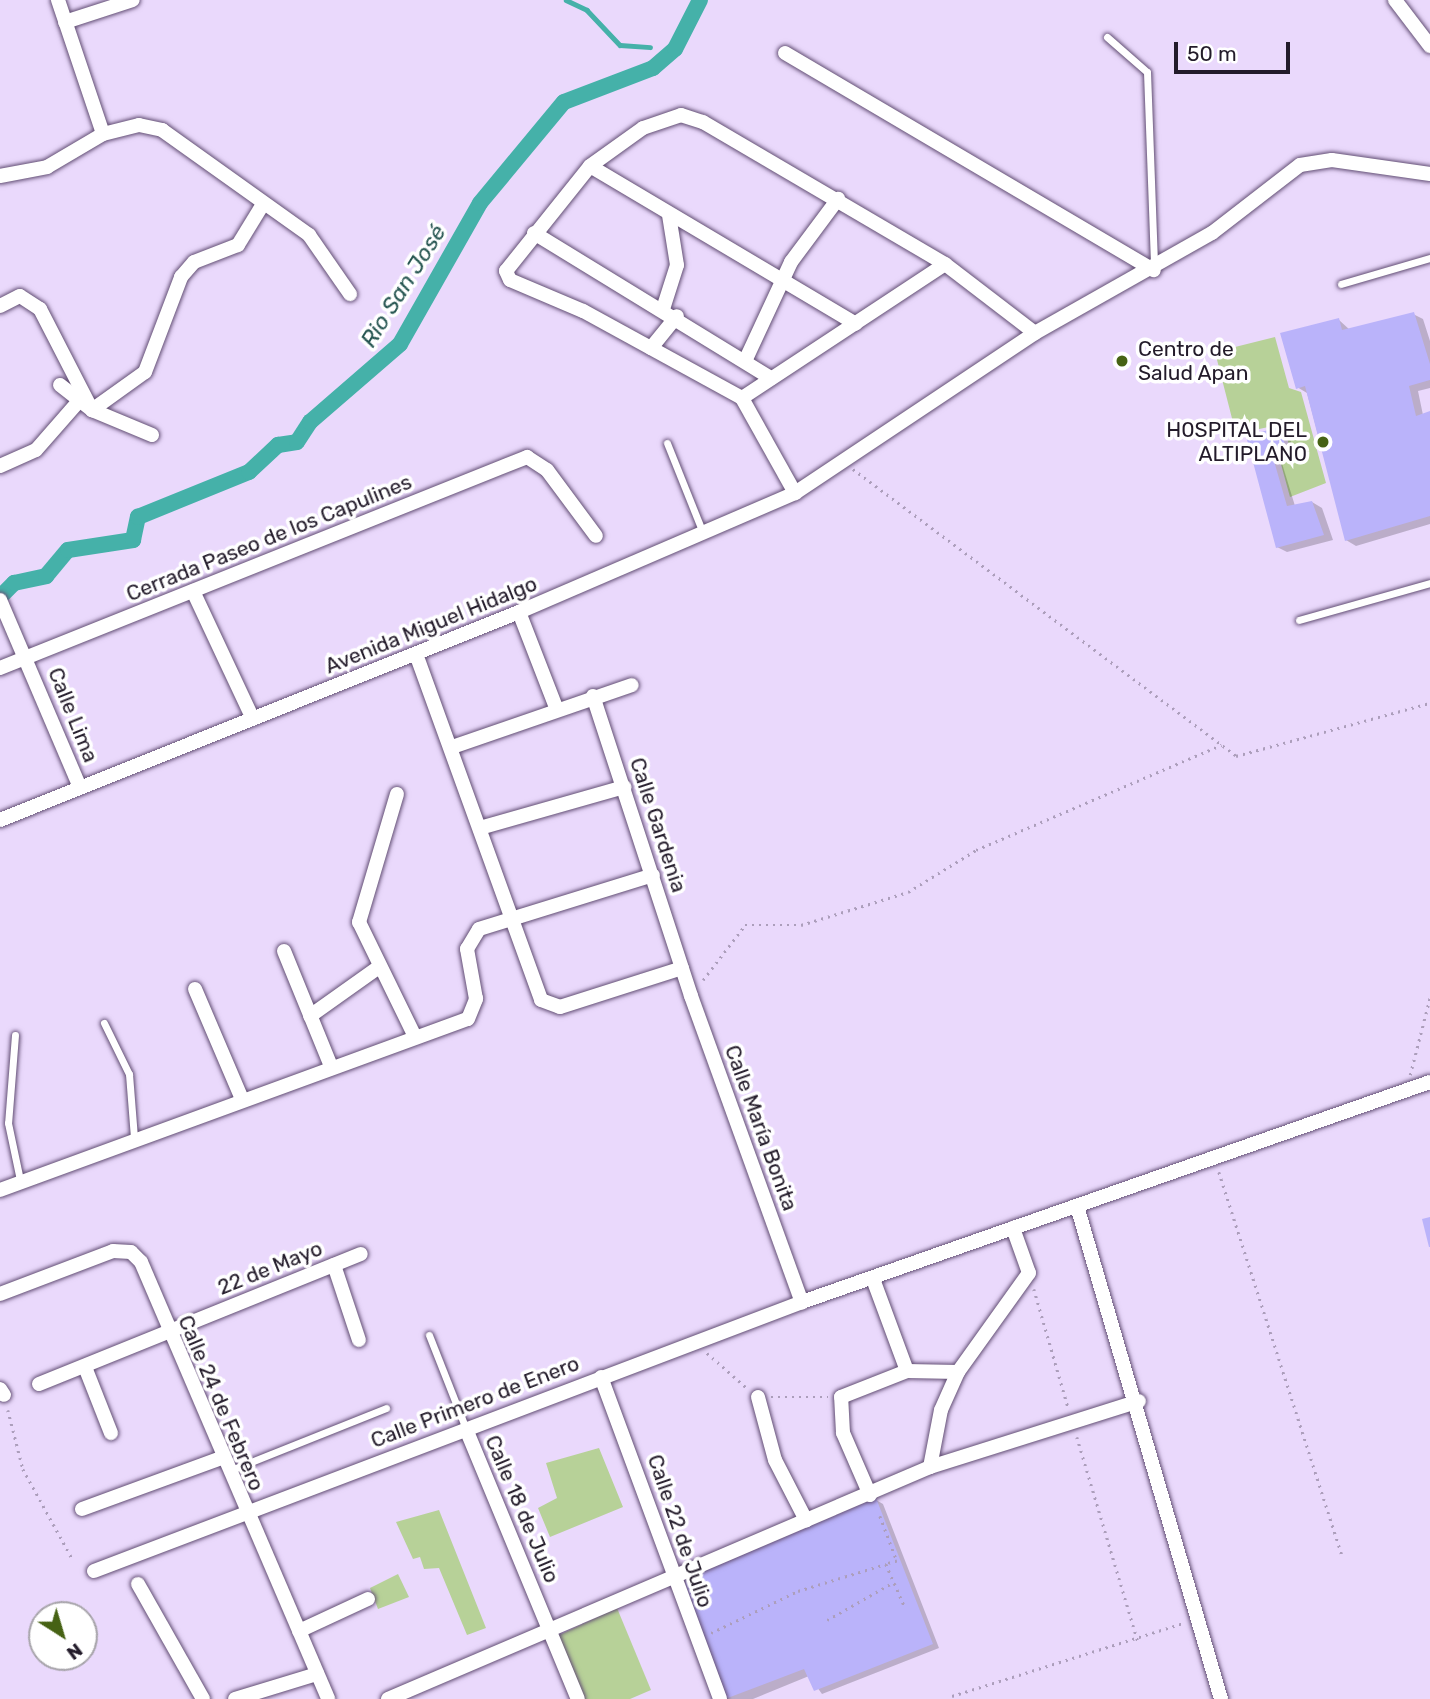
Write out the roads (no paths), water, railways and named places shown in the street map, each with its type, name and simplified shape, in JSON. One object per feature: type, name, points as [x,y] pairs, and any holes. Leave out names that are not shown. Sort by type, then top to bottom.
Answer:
[{"type":"street","points":[[58,0],[103,134]]},
{"type":"street","points":[[65,22],[133,0]]},
{"type":"street","points":[[1395,0],[1430,46]]},
{"type":"street","points":[[785,53],[1154,270]]},
{"type":"street","points":[[795,493],[742,398],[651,348],[510,280],[506,271],[590,166],[643,128],[681,115],[838,199],[945,264],[1035,333]]},
{"type":"street","points":[[0,176],[47,167],[103,134],[139,125],[162,130],[309,235],[350,294]]},
{"type":"street","name":"Avenida Miguel Hidalgo","points":[[0,820],[519,612],[795,493],[1035,333],[1154,270],[1300,165],[1332,160],[1430,174]]},
{"type":"street","points":[[590,166],[669,215],[782,277],[856,324]]},
{"type":"street","points":[[746,359],[782,277],[838,199]]},
{"type":"street","points":[[0,466],[36,450],[85,406],[145,372],[181,276],[194,262],[238,245],[263,204]]},
{"type":"street","points":[[663,309],[677,265],[669,215]]},
{"type":"street","points":[[534,233],[677,316],[772,378]]},
{"type":"street","points":[[742,398],[945,264]]},
{"type":"street","points":[[0,306],[20,296],[40,309],[85,406]]},
{"type":"street","points":[[651,348],[677,316]]},
{"type":"street","points":[[60,385],[85,406],[152,435]]},
{"type":"street","name":"Cerrada Paseo de los Capulines","points":[[0,668],[527,457],[547,470],[596,536]]},
{"type":"street","points":[[193,591],[253,719]]},
{"type":"street","name":"Calle Lima","points":[[0,600],[80,788]]},
{"type":"street","points":[[519,612],[557,710]]},
{"type":"street","points":[[416,654],[483,827],[516,920],[533,986],[541,1000],[560,1007],[682,968]]},
{"type":"street","points":[[452,747],[593,696],[632,685]]},
{"type":"street","name":"Calle Gardenia","points":[[593,696],[682,968]]},
{"type":"street","points":[[483,827],[624,787]]},
{"type":"street","points":[[397,794],[389,835],[361,904],[359,922],[415,1037]]},
{"type":"street","points":[[0,1190],[240,1097],[468,1019],[476,999],[471,937],[479,929],[516,920],[653,875]]},
{"type":"street","points":[[284,951],[331,1066]]},
{"type":"street","points":[[310,1016],[379,967]]},
{"type":"street","name":"Calle María Bonita","points":[[682,968],[802,1302]]},
{"type":"street","points":[[195,989],[240,1097]]},
{"type":"street","name":"Calle Primero de Enero","points":[[94,1571],[244,1511],[802,1302],[1430,1082]]},
{"type":"street","points":[[1077,1206],[1139,1401],[1221,1699]]},
{"type":"street","points":[[930,1467],[940,1410],[958,1372],[1029,1273],[1013,1228]]},
{"type":"street","name":"Calle 24 de Febrero","points":[[0,1294],[113,1251],[131,1252],[328,1699]]},
{"type":"street","name":"22 de Mayo","points":[[39,1384],[361,1254]]},
{"type":"street","points":[[334,1265],[359,1340]]},
{"type":"street","points":[[873,1279],[907,1371]]},
{"type":"street","points":[[85,1367],[111,1433]]},
{"type":"street","points":[[870,1495],[843,1433],[841,1397],[907,1371],[958,1372]]},
{"type":"street","name":"Calle 22 de Julio","points":[[601,1377],[679,1578],[695,1640],[720,1699]]},
{"type":"street","points":[[758,1397],[775,1460],[806,1520]]},
{"type":"street","points":[[388,1699],[550,1628],[679,1578],[930,1467],[1139,1401]]},
{"type":"street","name":"Calle 18 de Julio","points":[[466,1429],[578,1699]]},
{"type":"street","points":[[82,1509],[224,1465]]},
{"type":"street","points":[[138,1584],[204,1699]]},
{"type":"street","points":[[299,1631],[368,1599]]},
{"type":"street","points":[[235,1699],[317,1674]]},
{"type":"lane","points":[[1107,37],[1147,72],[1154,270]]},
{"type":"lane","points":[[1342,284],[1430,258]]},
{"type":"lane","points":[[667,443],[704,533]]},
{"type":"lane","points":[[1299,620],[1430,583]]},
{"type":"lane","points":[[104,1023],[130,1074],[134,1138]]},
{"type":"lane","points":[[15,1035],[8,1123],[20,1180]]},
{"type":"lane","name":"Calle 18 de Julio","points":[[429,1335],[466,1429]]},
{"type":"lane","points":[[224,1465],[386,1408]]},
{"type":"waterway","points":[[566,0],[587,10],[620,45],[650,47]]},
{"type":"waterway","name":"Rio San José","points":[[0,597],[14,583],[46,576],[68,550],[133,540],[138,517],[249,472],[278,445],[297,442],[310,422],[400,344],[480,203],[564,102],[653,68],[675,49],[700,0]]},
{"type":"place","name":"Centro de Salud Apan","points":[[1122,361]]},
{"type":"place","name":"H0SPITAL DEL ALTIPLAN0","points":[[1323,442]]}]
